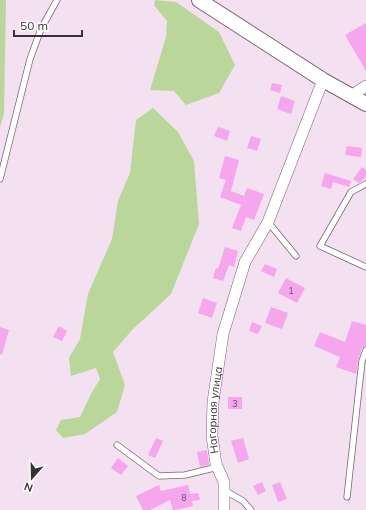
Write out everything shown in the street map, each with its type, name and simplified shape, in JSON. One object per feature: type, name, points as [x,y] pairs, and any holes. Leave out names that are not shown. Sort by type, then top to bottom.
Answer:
[{"type":"street","points":[[199,0],[323,80],[366,104]]},
{"type":"street","name":"Нагорная улица","points":[[224,510],[224,482],[218,467],[212,436],[213,402],[223,334],[245,262],[268,222],[323,80]]},
{"type":"street","points":[[351,96],[366,86]]},
{"type":"lane","points":[[0,179],[30,59],[42,29],[57,0]]},
{"type":"lane","points":[[366,184],[350,192],[320,246],[366,268]]},
{"type":"lane","points":[[268,222],[296,256]]},
{"type":"lane","points":[[347,497],[362,361],[366,350]]},
{"type":"lane","points":[[117,445],[159,476],[185,475],[218,467]]},
{"type":"lane","points":[[224,490],[243,501],[251,510]]},
{"type":"green space","points":[[0,0],[6,0],[4,114],[0,127]]},
{"type":"green space","points":[[155,0],[176,2],[219,32],[235,65],[219,93],[186,105],[174,91],[150,90],[166,37],[167,21],[154,5]]},
{"type":"green space","points":[[153,108],[178,132],[194,161],[199,224],[171,294],[132,330],[113,352],[125,385],[117,412],[85,434],[63,438],[56,430],[61,420],[80,417],[100,379],[96,368],[71,376],[69,358],[80,339],[88,294],[112,239],[118,201],[130,173],[136,120]]},
{"type":"building","points":[[366,23],[366,71],[345,35]]},
{"type":"building","points":[[272,83],[282,85],[280,93],[270,90]]},
{"type":"building","points":[[281,96],[295,101],[291,114],[277,109]]},
{"type":"building","points":[[218,127],[230,131],[227,141],[214,136]]},
{"type":"building","points":[[251,136],[261,139],[257,151],[247,148]]},
{"type":"building","points":[[347,146],[362,148],[361,157],[345,155]]},
{"type":"building","points":[[225,156],[239,160],[231,191],[244,196],[247,188],[264,194],[254,220],[246,217],[241,231],[232,228],[241,205],[220,197],[226,180],[219,178]]},
{"type":"building","points":[[362,167],[366,170],[366,177],[359,183],[353,179]]},
{"type":"building","points":[[325,173],[351,181],[349,187],[333,182],[331,189],[321,186]]},
{"type":"building","points":[[225,247],[238,251],[234,267],[229,265],[223,281],[213,278],[216,268],[218,269]]},
{"type":"building","points":[[265,264],[277,269],[274,277],[261,271]]},
{"type":"building","points":[[286,278],[305,288],[297,303],[278,293]]},
{"type":"building","points":[[203,298],[217,303],[212,318],[198,313]]},
{"type":"building","points":[[271,307],[288,313],[282,329],[265,323]]},
{"type":"building","points":[[352,321],[366,325],[366,346],[362,348],[356,374],[336,367],[340,357],[314,346],[320,332],[345,342]]},
{"type":"building","points":[[252,322],[262,326],[258,334],[249,331]]},
{"type":"building","points":[[59,326],[67,331],[62,341],[53,337]]},
{"type":"building","points":[[0,327],[9,330],[2,355],[0,354]]},
{"type":"building","points":[[228,397],[242,397],[242,409],[228,409]]},
{"type":"building","points":[[156,438],[163,441],[155,458],[148,455]]},
{"type":"building","points":[[243,438],[249,459],[238,463],[231,441]]},
{"type":"building","points":[[207,450],[209,465],[200,467],[197,452]]},
{"type":"building","points":[[118,458],[128,466],[121,475],[111,468]]},
{"type":"building","points":[[262,482],[266,491],[258,495],[253,486]]},
{"type":"building","points":[[280,482],[287,499],[278,502],[272,485]]},
{"type":"building","points":[[159,485],[161,491],[188,485],[190,494],[198,493],[200,500],[192,501],[193,506],[175,510],[173,510],[170,500],[150,510],[143,510],[136,496]]}]
